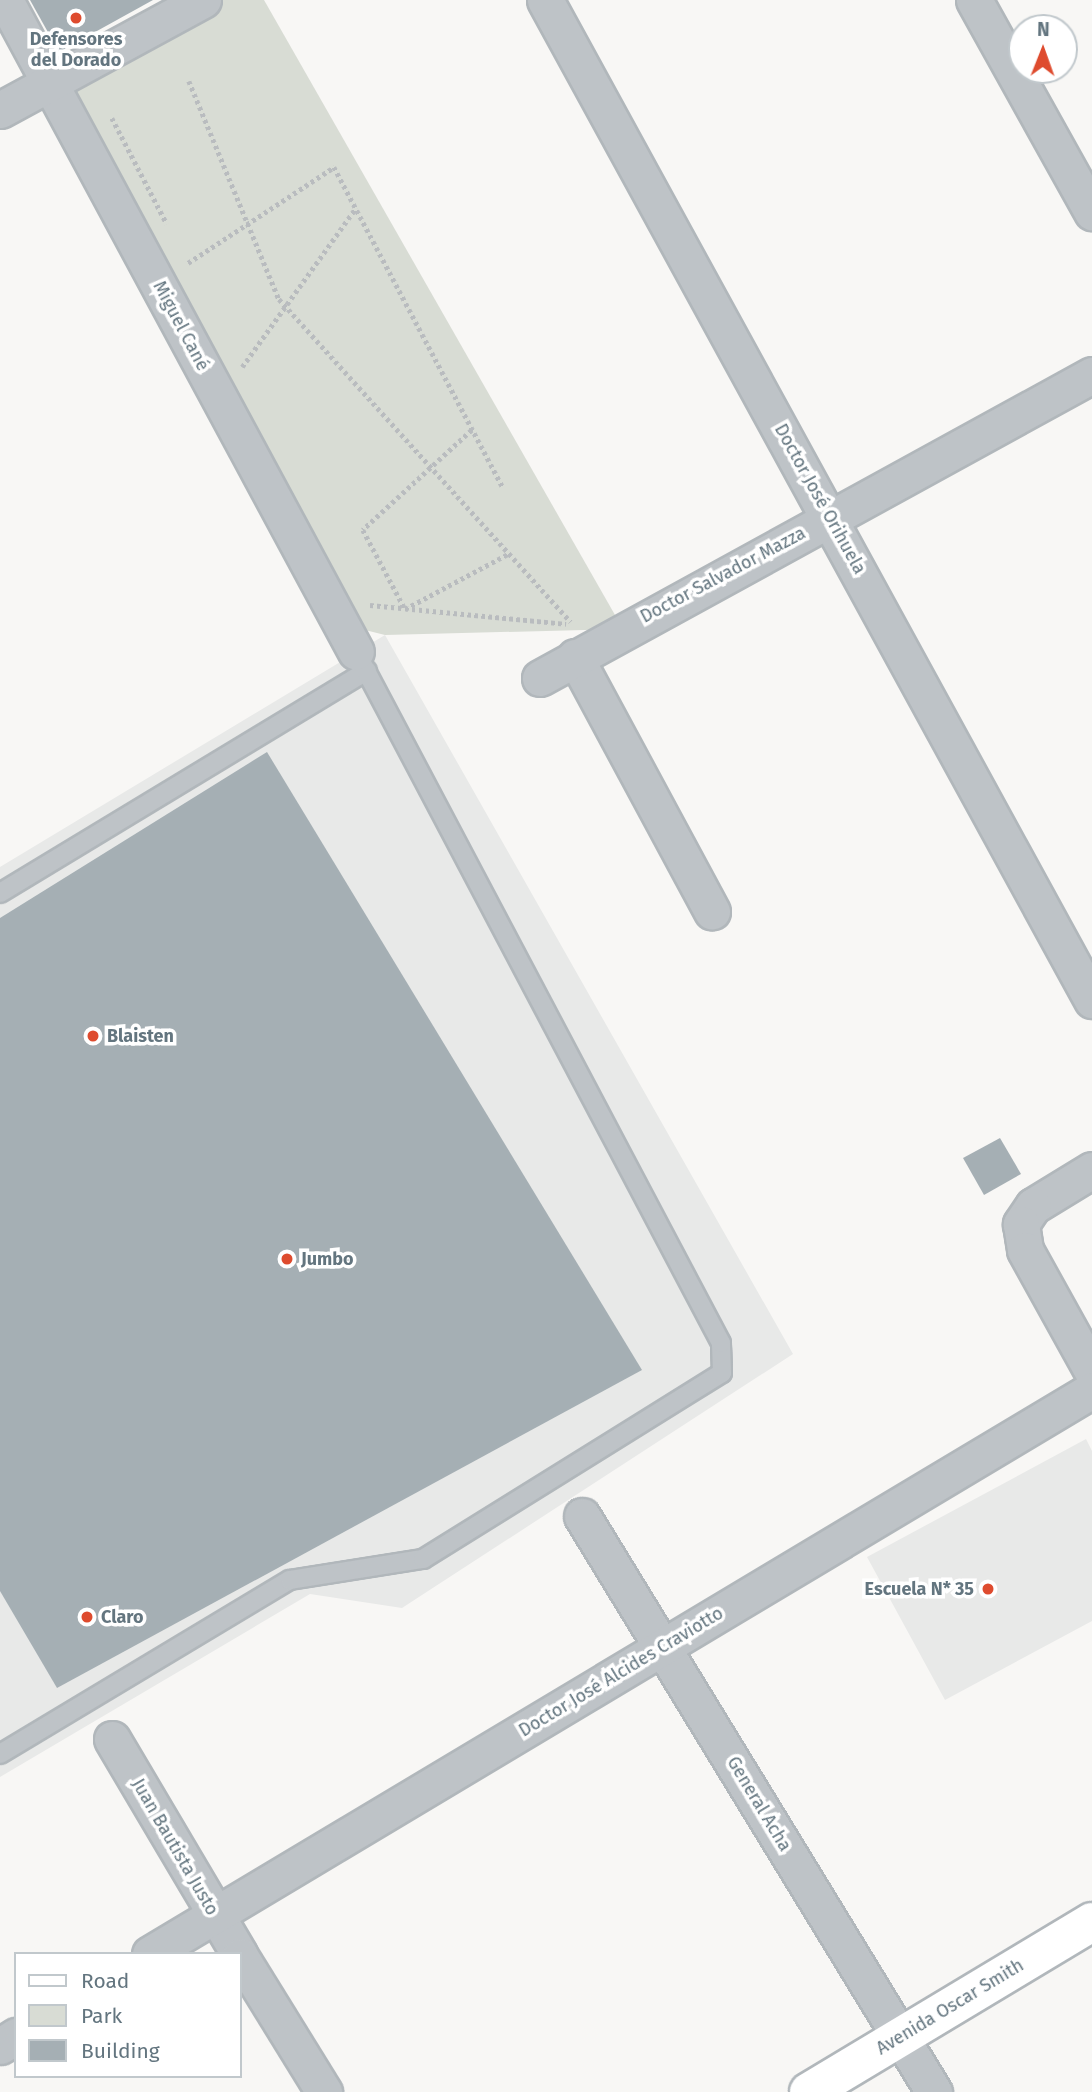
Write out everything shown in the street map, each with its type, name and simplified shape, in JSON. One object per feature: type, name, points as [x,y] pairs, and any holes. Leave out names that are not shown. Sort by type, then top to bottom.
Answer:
[{"type":"main road","name":"Avenida Oscar Smith","points":[[809,2092],[1092,1922]]},
{"type":"street","name":"Miguel Cané","points":[[5,0],[361,662]]},
{"type":"street","points":[[0,110],[203,0]]},
{"type":"street","name":"Doctor José Orihuela","points":[[545,0],[1092,1000]]},
{"type":"street","points":[[974,0],[1092,212]]},
{"type":"street","name":"Doctor Salvador Mazza","points":[[540,678],[574,641],[623,629],[1092,374]]},
{"type":"street","points":[[574,641],[712,911]]},
{"type":"street","points":[[1092,1170],[1033,1206],[1021,1224],[1025,1250],[1092,1371]]},
{"type":"street","name":"Doctor José Alcides Craviotto","points":[[153,1952],[1092,1390]]},
{"type":"street","name":"General Acha","points":[[582,1516],[934,2092]]},
{"type":"street","name":"Juan Bautista Justo","points":[[112,1739],[237,1952]]},
{"type":"street","name":"Juan Bautista Justo","points":[[242,1960],[324,2092]]},
{"type":"lane","points":[[0,893],[361,662],[721,1343],[722,1373],[423,1559],[290,1580],[0,1754]]},
{"type":"path","points":[[189,81],[284,303],[510,553],[574,641]]},
{"type":"path","points":[[112,118],[169,227]]},
{"type":"path","points":[[188,263],[334,167],[503,488]]},
{"type":"path","points":[[242,367],[284,303],[356,208]]},
{"type":"path","points":[[182,251],[194,275]]},
{"type":"path","points":[[236,355],[248,379]]},
{"type":"path","points":[[405,608],[363,530],[472,430]]},
{"type":"path","points":[[405,608],[510,553]]},
{"type":"path","points":[[361,593],[368,605],[405,608],[574,641],[623,629]]},
{"type":"shaded area","points":[[385,635],[793,1354],[402,1608],[310,1594],[0,1777],[0,867]]},
{"type":"shaded area","name":"Escuela N* 35","points":[[1086,1439],[1092,1451],[1092,1621],[945,1700],[867,1557]]},
{"type":"green space","points":[[203,0],[264,0],[623,629],[385,635],[341,624],[51,82]]},
{"type":"building","name":"Defensores del Dorado","points":[[30,0],[153,0],[59,52]]},
{"type":"building","name":"Jumbo","points":[[267,752],[642,1370],[57,1688],[0,1591],[0,918]]},
{"type":"building","points":[[1000,1138],[1021,1174],[984,1195],[963,1158]]},
{"type":"place","name":"Defensores del Dorado","points":[[76,18]]},
{"type":"place","name":"Blaisten","points":[[93,1036]]},
{"type":"place","name":"Jumbo","points":[[287,1259]]},
{"type":"place","name":"Escuela N* 35","points":[[988,1589]]},
{"type":"place","name":"Claro","points":[[87,1617]]}]
